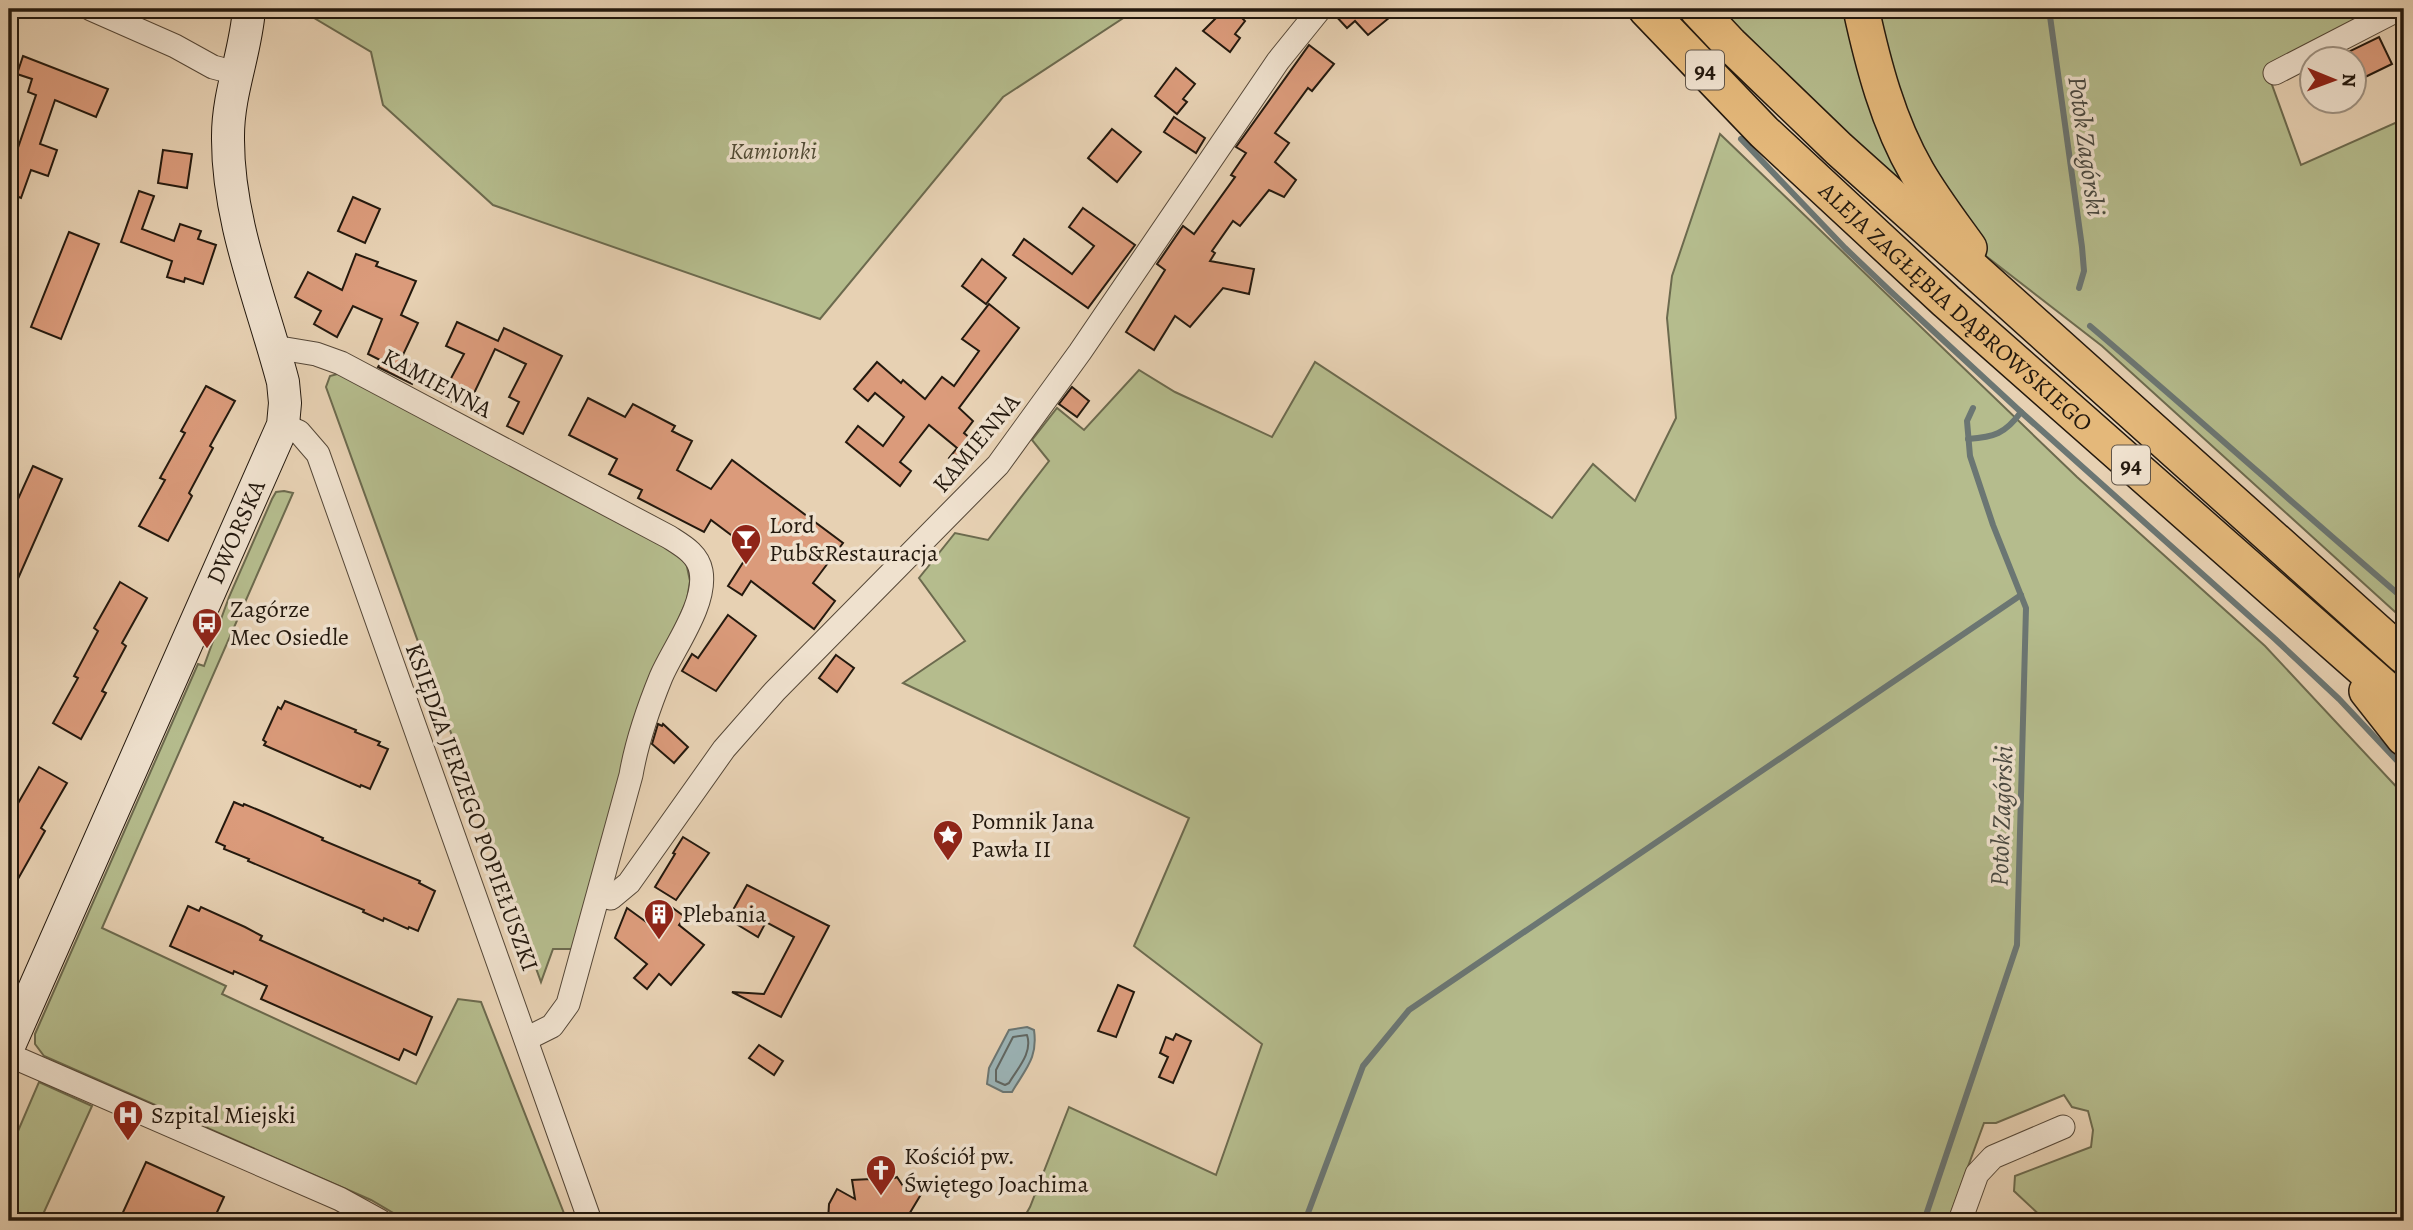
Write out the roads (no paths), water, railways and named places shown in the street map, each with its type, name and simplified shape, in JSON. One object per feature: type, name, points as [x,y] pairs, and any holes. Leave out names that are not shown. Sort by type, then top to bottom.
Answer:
[{"type":"main road","name":"ALEJA ZAGŁĘBIA DĄBROWSKIEGO","points":[[1646,9],[1764,132],[1946,302],[2404,705]]},
{"type":"main road","name":"ALEJA ZAGŁĘBIA DĄBROWSKIEGO","points":[[1697,9],[1839,149],[2404,656]]},
{"type":"main road","points":[[1861,9],[1878,76],[1905,150],[1918,174],[2000,294]]},
{"type":"main road","points":[[2317,628],[2404,738]]},
{"type":"main road","points":[[2375,631],[2404,647]]},
{"type":"street","points":[[91,9],[175,46],[213,67],[236,73]]},
{"type":"street","name":"DWORSKA","points":[[9,1046],[283,425],[283,382],[234,204],[228,136],[230,102],[249,9]]},
{"type":"street","name":"KAMIENNA","points":[[599,895],[611,898],[629,883],[724,749],[775,691],[998,465],[1080,352],[1279,61],[1320,9]]},
{"type":"street","points":[[2275,73],[2399,9]]},
{"type":"street","name":"KAMIENNA","points":[[274,347],[316,354],[341,363],[669,537],[688,548],[697,559],[702,588],[663,674],[638,740],[631,775],[568,1004],[552,1026],[526,1039]]},
{"type":"street","name":"KSIĘDZA JERZEGO POPIEŁUSZKI","points":[[283,425],[299,432],[318,454],[590,1221]]},
{"type":"street","points":[[9,1055],[340,1199],[380,1221]]},
{"type":"street","points":[[1960,1221],[1977,1174],[1993,1157],[2063,1127]]},
{"type":"water","points":[[1027,1027],[1034,1030],[1034,1048],[1030,1062],[1012,1092],[1003,1092],[987,1084],[989,1068],[1009,1030]]},
{"type":"waterway","name":"Potok Zagórski","points":[[2049,9],[2082,247],[2084,271],[2079,288]]},
{"type":"waterway","points":[[1741,139],[1890,291],[2275,639],[2339,699],[2404,768]]},
{"type":"waterway","points":[[2090,326],[2404,599]]},
{"type":"waterway","name":"Potok Zagórski","points":[[1924,1221],[2017,945],[2026,608],[1993,525],[1970,456],[1967,421],[1973,408]]},
{"type":"waterway","points":[[1968,439],[1985,437],[2004,430],[2021,412]]},
{"type":"waterway","points":[[1305,1221],[1363,1066],[1409,1010],[2021,595]]},
{"type":"place","name":"Lord Pub&Restauracja","points":[[746,566]]},
{"type":"place","name":"Zagórze Mec Osiedle","points":[[207,650]]},
{"type":"place","name":"Pomnik Jana Pawła II","points":[[948,862]]},
{"type":"place","name":"Plebania","points":[[659,941]]},
{"type":"place","name":"Szpital Miejski","points":[[128,1142]]},
{"type":"place","name":"Kościół pw. Świętego Joachima","points":[[881,1197]]},
{"type":"park label","name":"Kamionki","points":[[773,151]]}]
